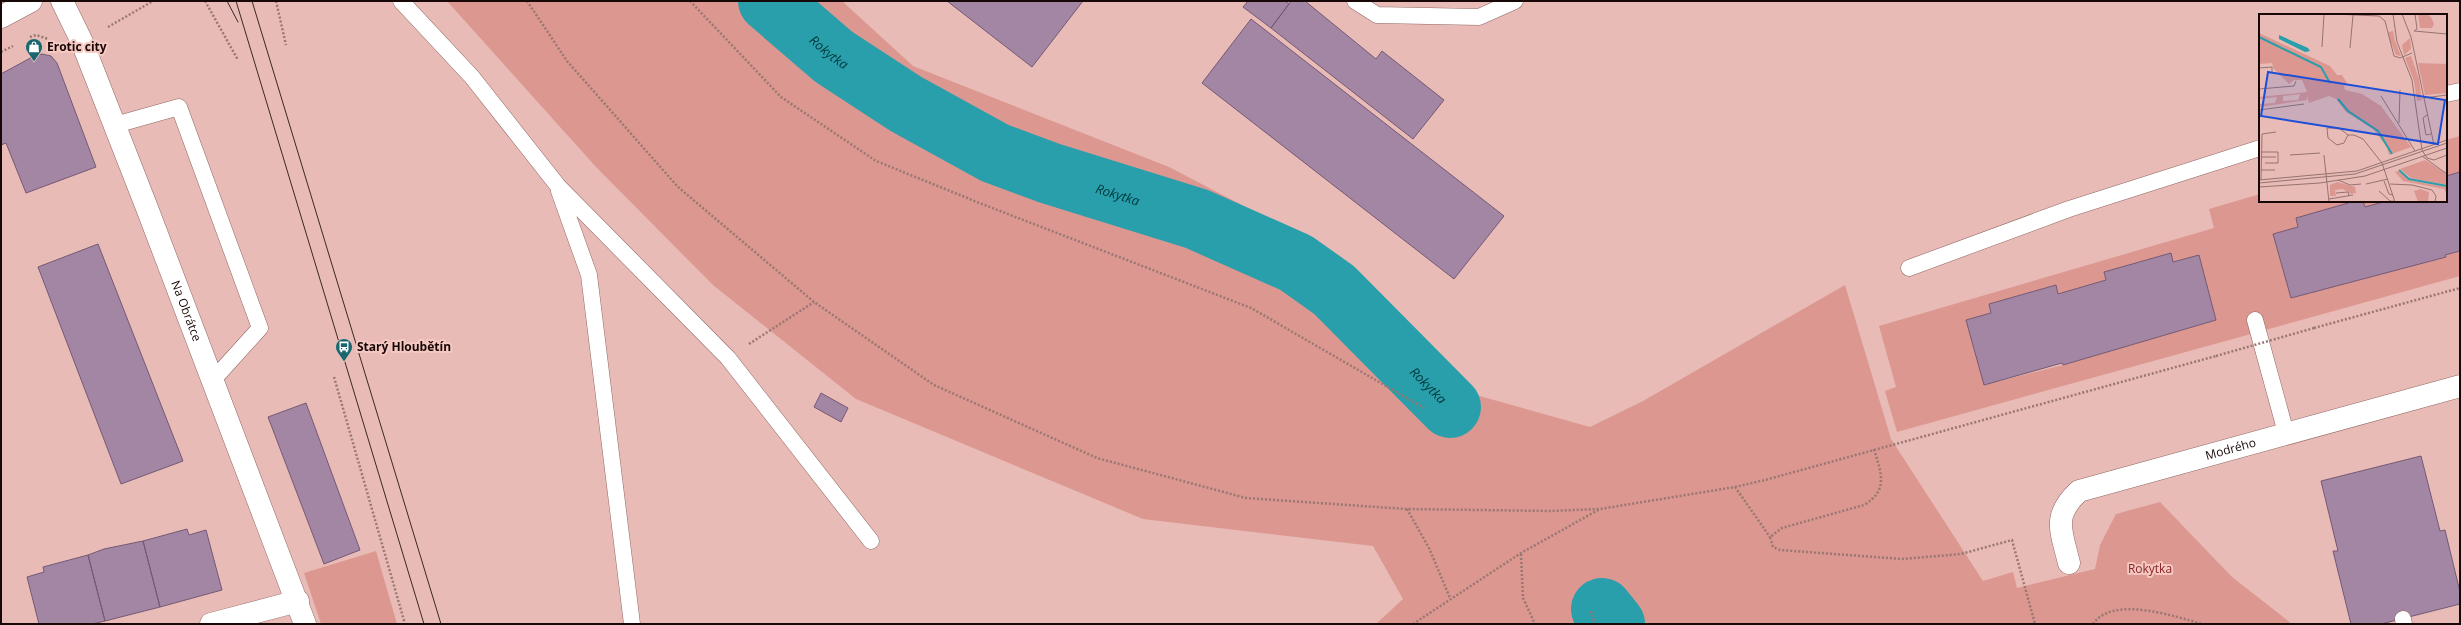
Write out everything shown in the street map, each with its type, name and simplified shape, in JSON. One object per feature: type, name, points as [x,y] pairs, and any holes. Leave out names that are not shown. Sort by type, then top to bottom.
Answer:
[{"type":"street","points":[[1,17],[31,1]]},
{"type":"street","name":"Na Obrátce","points":[[62,1],[82,42],[298,601],[305,624]]},
{"type":"street","name":"Modrého","points":[[2070,563],[2060,525],[2061,514],[2068,501],[2079,490],[2460,386]]},
{"type":"street","points":[[211,624],[298,601]]},
{"type":"lane","points":[[401,1],[472,78],[558,186],[728,358],[871,541]]},
{"type":"lane","points":[[1355,1],[1377,15],[1479,17],[1515,1]]},
{"type":"lane","points":[[2447,94],[2460,91]]},
{"type":"lane","points":[[114,125],[179,107],[260,328],[213,380]]},
{"type":"lane","points":[[1909,268],[2069,209],[2259,148]]},
{"type":"lane","points":[[558,186],[589,276],[632,624]]},
{"type":"lane","points":[[2256,320],[2286,433]]},
{"type":"path","points":[[27,38],[36,35],[47,39],[56,45],[61,54],[153,1]]},
{"type":"path","points":[[205,1],[238,60]]},
{"type":"path","points":[[276,1],[286,44]]},
{"type":"path","points":[[527,1],[567,61],[678,187],[814,302],[934,385],[1097,458],[1246,498],[1406,509],[1550,511],[1600,509],[1735,487],[2460,288]]},
{"type":"path","points":[[690,1],[781,97],[876,161],[982,204],[1251,308],[1424,408]]},
{"type":"path","points":[[1,52],[14,45]]},
{"type":"path","points":[[728,358],[814,302]]},
{"type":"path","points":[[334,376],[405,624]]},
{"type":"path","points":[[1770,537],[1782,528],[1864,505],[1874,499],[1881,488],[1881,475],[1874,450]]},
{"type":"path","points":[[1735,487],[1770,537],[1773,547],[1780,550],[1902,559],[1961,554],[2012,540],[2035,624]]},
{"type":"path","points":[[1406,509],[1429,548],[1450,598]]},
{"type":"path","points":[[1413,624],[1450,598],[1522,553],[1600,509]]},
{"type":"path","points":[[1522,553],[1523,598],[1535,624]]},
{"type":"path","points":[[2093,624],[2098,616],[2107,611],[2118,609],[2142,610],[2202,624]]},
{"type":"path","points":[[1591,611],[1595,624]]},
{"type":"green space","points":[[447,1],[842,1],[913,66],[1169,167],[1324,248],[1476,395],[1590,427],[1643,401],[1845,285],[1891,439],[1983,581],[2013,572],[2017,588],[2095,569],[2100,545],[2116,514],[2160,502],[2232,577],[2292,624],[1376,624],[1403,599],[1373,546],[1143,519],[856,399],[713,285],[596,167]]},
{"type":"green space","points":[[2460,136],[2460,172],[2447,176],[2447,140]]},
{"type":"green space","points":[[2259,194],[2259,202],[2352,202],[2296,218],[2298,227],[2273,234],[2291,298],[2446,257],[2445,255],[2460,251],[2460,276],[1897,432],[1885,391],[1896,387],[1879,326],[2214,228],[2209,209]],"holes":[[[2171,253],[2173,262],[2199,255],[2216,320],[2063,365],[1984,385],[1991,313],[1989,304],[2056,285],[2058,294],[2106,280],[2104,272]]]},
{"type":"green space","points":[[2363,202],[2383,202],[2365,207]]},
{"type":"green space","points":[[376,551],[397,624],[321,624],[304,573]]},
{"type":"building","points":[[947,1],[1083,1],[1032,67]]},
{"type":"building","points":[[1248,1],[1285,1],[1289,4],[1271,28],[1243,7]]},
{"type":"building","points":[[1291,1],[1305,1],[1376,59],[1382,51],[1444,100],[1413,139],[1271,28]]},
{"type":"building","points":[[1251,19],[1504,216],[1454,279],[1202,83]]},
{"type":"building","points":[[42,54],[51,56],[57,63],[96,167],[26,193],[6,143],[1,145],[1,74],[34,56]]},
{"type":"building","points":[[2460,172],[2460,251],[2445,255],[2446,257],[2291,298],[2273,234],[2298,227],[2296,218],[2352,202],[2363,202],[2365,207],[2383,202],[2447,202],[2447,176]]},
{"type":"building","points":[[98,244],[183,461],[121,484],[38,267]]},
{"type":"building","points":[[2171,253],[2173,262],[2199,255],[2216,320],[2063,365],[2062,363],[1984,385],[1966,320],[1991,313],[1989,304],[2056,285],[2058,294],[2106,280],[2104,272]]},
{"type":"building","points":[[821,393],[848,408],[841,422],[814,407]]},
{"type":"building","points":[[306,403],[360,550],[324,564],[268,417]]},
{"type":"building","points":[[2421,456],[2440,531],[2445,530],[2460,592],[2460,604],[2381,624],[2351,624],[2333,551],[2338,551],[2321,481]]},
{"type":"building","points":[[187,529],[189,535],[206,530],[222,590],[160,607],[143,541]]},
{"type":"building","points":[[143,541],[160,607],[105,621],[88,555],[104,549]]},
{"type":"building","points":[[88,555],[105,621],[92,624],[39,624],[27,577],[44,572],[43,567]]},
{"type":"waterway","name":"Rokytka","points":[[769,1],[834,57],[906,104],[995,153],[1049,173],[1197,219],[1296,263],[1334,290],[1450,407]]},
{"type":"waterway","name":"Rokytka","points":[[1602,609],[1614,624]]},
{"type":"tram line","points":[[227,1],[238,22]]},
{"type":"tram line","points":[[236,1],[424,624]]},
{"type":"tram line","points":[[252,1],[441,624]]},
{"type":"place","name":"Erotic city","points":[[34,62]]},
{"type":"place","name":"Starý Hloubětín","points":[[344,362]]}]
